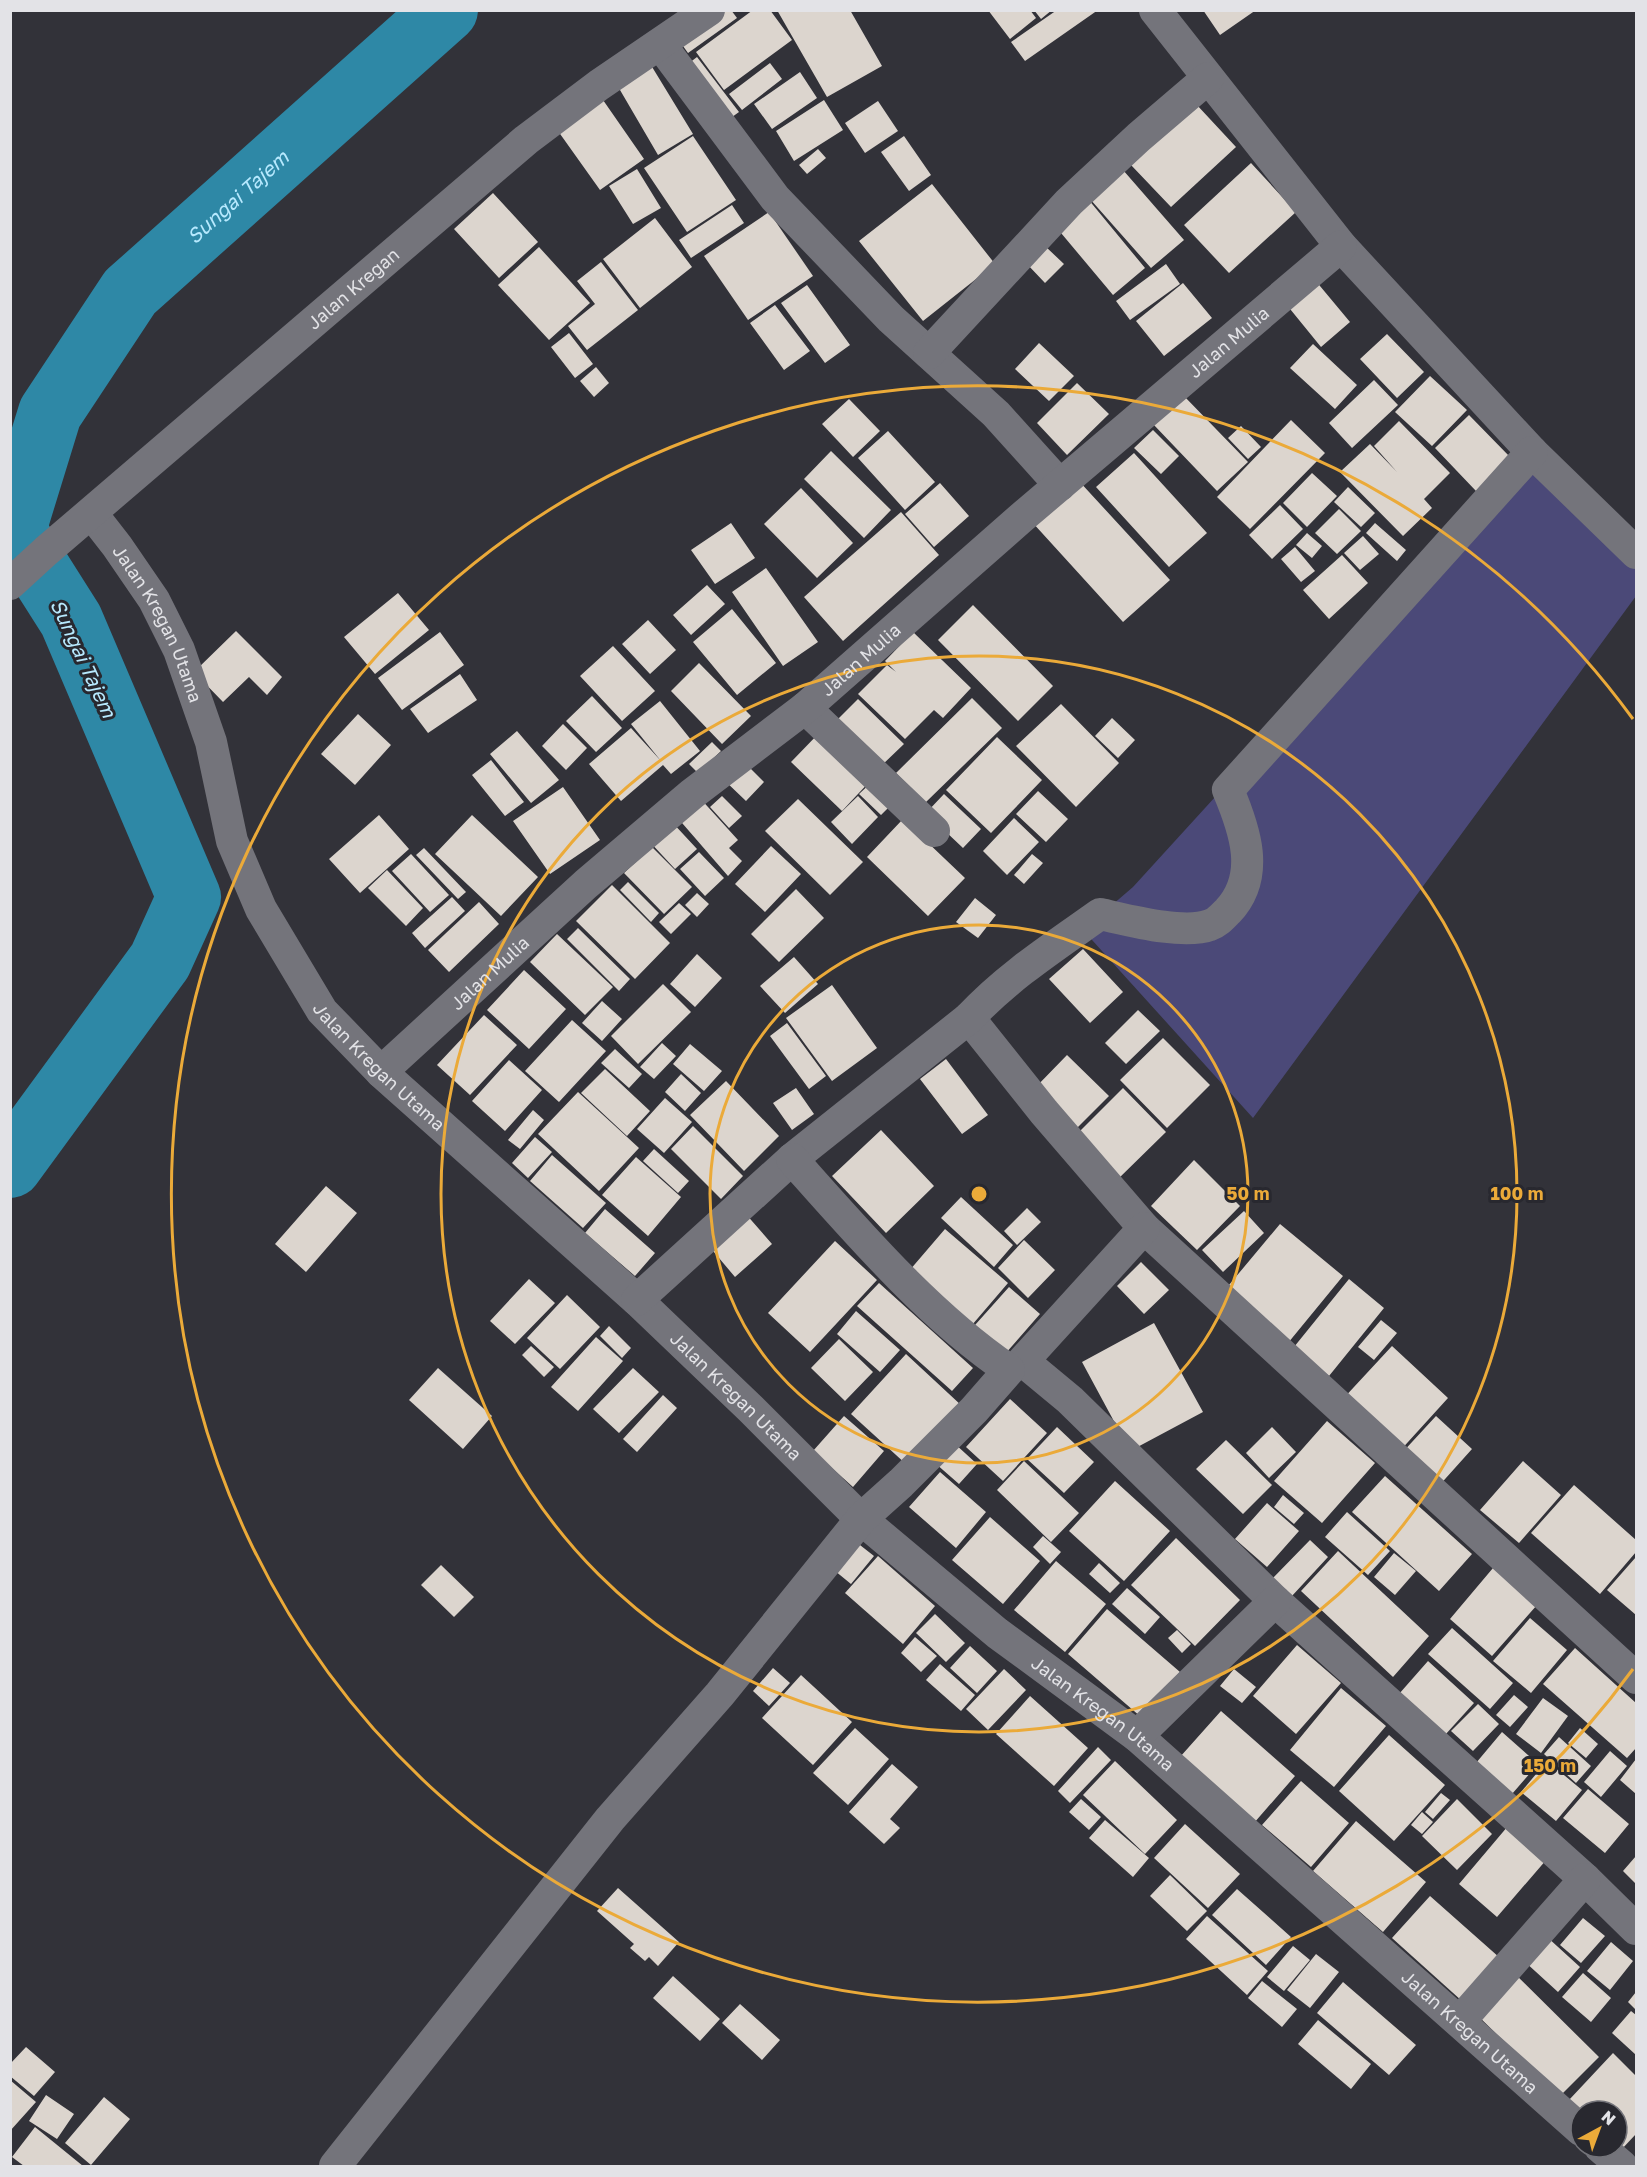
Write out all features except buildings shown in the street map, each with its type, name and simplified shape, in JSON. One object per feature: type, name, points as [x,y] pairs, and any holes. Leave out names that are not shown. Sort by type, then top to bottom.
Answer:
[{"type":"street","name":"Jalan Kregan","points":[[16,579],[526,140],[599,85],[709,10]]},
{"type":"street","points":[[1155,10],[1341,246],[1532,452],[1636,553]]},
{"type":"street","points":[[660,44],[775,198],[891,318],[996,414],[1060,485]]},
{"type":"street","points":[[928,353],[1070,202],[1139,137],[1208,78]]},
{"type":"street","name":"Jalan Mulia","points":[[381,1072],[586,884],[692,794],[805,708],[1060,485],[1341,246]]},
{"type":"street","points":[[637,1300],[792,1159],[969,1018],[985,1000],[1016,974],[1100,914],[1174,929],[1209,926],[1221,918],[1240,895],[1246,880],[1246,845],[1241,819],[1228,790],[1532,452]]},
{"type":"street","name":"Jalan Kregan Utama","points":[[92,514],[154,600],[179,650],[211,742],[232,841],[261,909],[322,1011],[381,1072],[637,1300],[861,1519],[998,1634],[1137,1736],[1569,2119]]},
{"type":"street","points":[[805,708],[934,831]]},
{"type":"street","points":[[969,1018],[1044,1112],[1144,1228],[1636,1677]]},
{"type":"street","points":[[336,2166],[610,1819],[720,1694],[861,1519],[901,1483],[974,1410],[1009,1370],[973,1346],[944,1320],[881,1256],[792,1159]]},
{"type":"street","points":[[1144,1228],[1023,1361],[1077,1407],[1275,1601],[1636,1927]]},
{"type":"street","points":[[1137,1736],[1275,1601]]},
{"type":"street","points":[[1460,2021],[1585,1879]]},
{"type":"shaded area","points":[[1526,456],[1636,556],[1636,596],[1253,1118],[1083,930],[1133,887]]},
{"type":"waterway","name":"Sungai Tajem","points":[[10,1166],[160,961],[189,897],[71,620],[14,530],[50,413],[130,292],[446,10]]}]
